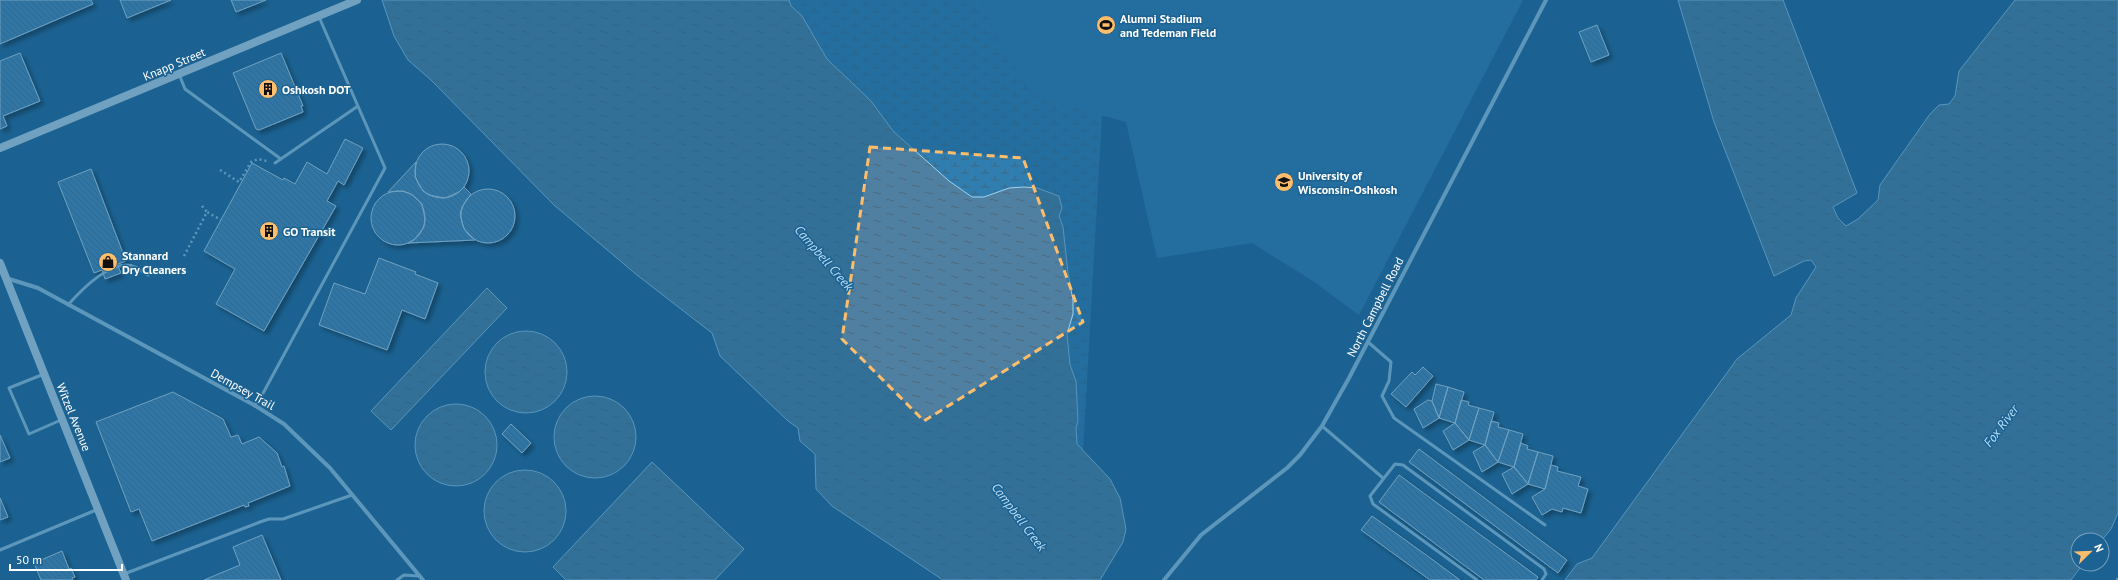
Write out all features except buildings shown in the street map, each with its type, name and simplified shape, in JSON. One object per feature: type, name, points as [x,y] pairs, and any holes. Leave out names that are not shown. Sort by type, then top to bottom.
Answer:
[{"type":"street","name":"Knapp Street","points":[[0,148],[357,0]]},
{"type":"street","name":"North Campbell Road","points":[[1164,580],[1185,552],[1202,535],[1287,468],[1300,455],[1322,426],[1368,342],[1546,0]]},
{"type":"street","name":"Witzel Avenue","points":[[0,263],[125,577]]},
{"type":"street","name":"Dempsey Trail","points":[[5,277],[38,288],[254,406],[284,424],[308,445],[330,468],[423,580]]},
{"type":"lane","points":[[254,406],[261,397],[385,168],[319,16]]},
{"type":"lane","points":[[179,74],[185,89],[281,159]]},
{"type":"lane","points":[[275,164],[358,106]]},
{"type":"lane","points":[[68,304],[87,284],[111,270],[134,266],[148,276]]},
{"type":"lane","points":[[1368,342],[1391,362],[1389,381],[1382,396],[1394,418],[1545,525]]},
{"type":"lane","points":[[44,374],[9,388],[29,434],[62,420]]},
{"type":"lane","points":[[1322,426],[1384,478]]},
{"type":"lane","points":[[1477,580],[1373,504],[1370,496],[1395,464],[1403,465],[1544,569],[1546,574],[1542,580]]},
{"type":"lane","points":[[125,577],[260,522],[269,519],[283,519],[352,495]]},
{"type":"lane","points":[[0,550],[98,510]]},
{"type":"lane","points":[[397,580],[404,575],[419,576]]},
{"type":"path","points":[[220,170],[239,182],[251,162],[258,159],[275,164]]},
{"type":"path","points":[[202,206],[208,212],[221,220]]},
{"type":"path","points":[[184,256],[208,212]]},
{"type":"path","points":[[2117,580],[2118,575]]},
{"type":"highlighted area","points":[[870,147],[1023,158],[1083,322],[924,421],[842,339]]},
{"type":"green space","points":[[789,0],[983,0],[998,41],[1033,96],[1102,115],[1083,450],[1077,444],[1076,427],[1078,421],[1076,381],[1070,365],[1068,349],[1068,273],[1063,227],[1037,188],[1009,188],[984,197],[972,197],[949,181],[893,131],[871,101],[827,59],[802,16],[791,6]]},
{"type":"green space","name":"University of Wisconsin-Oshkosh","points":[[983,0],[1523,0],[1359,315],[1313,281],[1252,243],[1157,258],[1126,122],[1033,96],[998,41]]},
{"type":"water","name":"Campbell Creek","points":[[382,0],[789,0],[791,6],[802,16],[827,59],[871,101],[893,131],[949,181],[972,197],[984,197],[1009,188],[1024,187],[1037,188],[1059,196],[1062,208],[1059,216],[1063,227],[1068,273],[1073,300],[1073,314],[1067,334],[1070,365],[1076,381],[1078,421],[1076,428],[1077,444],[1110,479],[1120,498],[1126,529],[1123,542],[1100,580],[943,580],[832,506],[816,489],[815,454],[800,441],[798,428],[788,421],[720,356],[712,333],[637,275],[554,205],[431,80],[408,60],[394,36]]},
{"type":"water","name":"Fox River","points":[[1678,0],[1783,0],[1857,193],[1833,207],[1838,218],[1846,226],[1858,219],[1878,200],[1880,185],[1930,114],[1939,105],[1949,104],[1955,96],[1959,71],[2015,0],[2118,0],[2118,513],[2109,532],[2070,532],[2070,572],[2077,572],[2071,580],[1565,580],[1577,564],[1592,558],[1737,359],[1791,315],[1796,298],[1816,267],[1811,260],[1804,261],[1774,276],[1714,122]]},
{"type":"water","points":[[487,288],[507,308],[391,430],[371,411]]},
{"type":"water","points":[[518,331],[534,331],[549,338],[560,349],[567,364],[567,380],[564,388],[555,401],[542,410],[534,413],[518,413],[503,406],[492,395],[485,380],[485,364],[492,349],[503,338]]},
{"type":"water","points":[[587,396],[603,396],[618,403],[629,414],[636,429],[636,445],[633,453],[624,466],[611,475],[603,478],[587,478],[572,471],[561,460],[554,445],[554,429],[561,414],[572,403]]},
{"type":"water","points":[[448,404],[464,404],[479,411],[490,422],[497,437],[497,453],[494,461],[485,474],[472,483],[464,486],[448,486],[433,479],[422,468],[415,453],[415,437],[422,422],[433,411]]},
{"type":"water","points":[[652,462],[744,549],[715,580],[566,580],[553,567]]},
{"type":"water","points":[[517,470],[533,470],[548,477],[559,488],[566,503],[566,519],[563,527],[554,540],[541,549],[533,552],[517,552],[502,545],[491,534],[484,519],[484,503],[491,488],[502,477]]},
{"type":"place","name":"Alumni Stadium and Tedeman Field","points":[[1106,25]]},
{"type":"place","name":"Oshkosh DOT","points":[[268,89]]},
{"type":"place","name":"University of Wisconsin-Oshkosh","points":[[1284,182]]},
{"type":"place","name":"GO Transit","points":[[269,231]]},
{"type":"place","name":"Stannard Dry Cleaners","points":[[108,262]]}]
